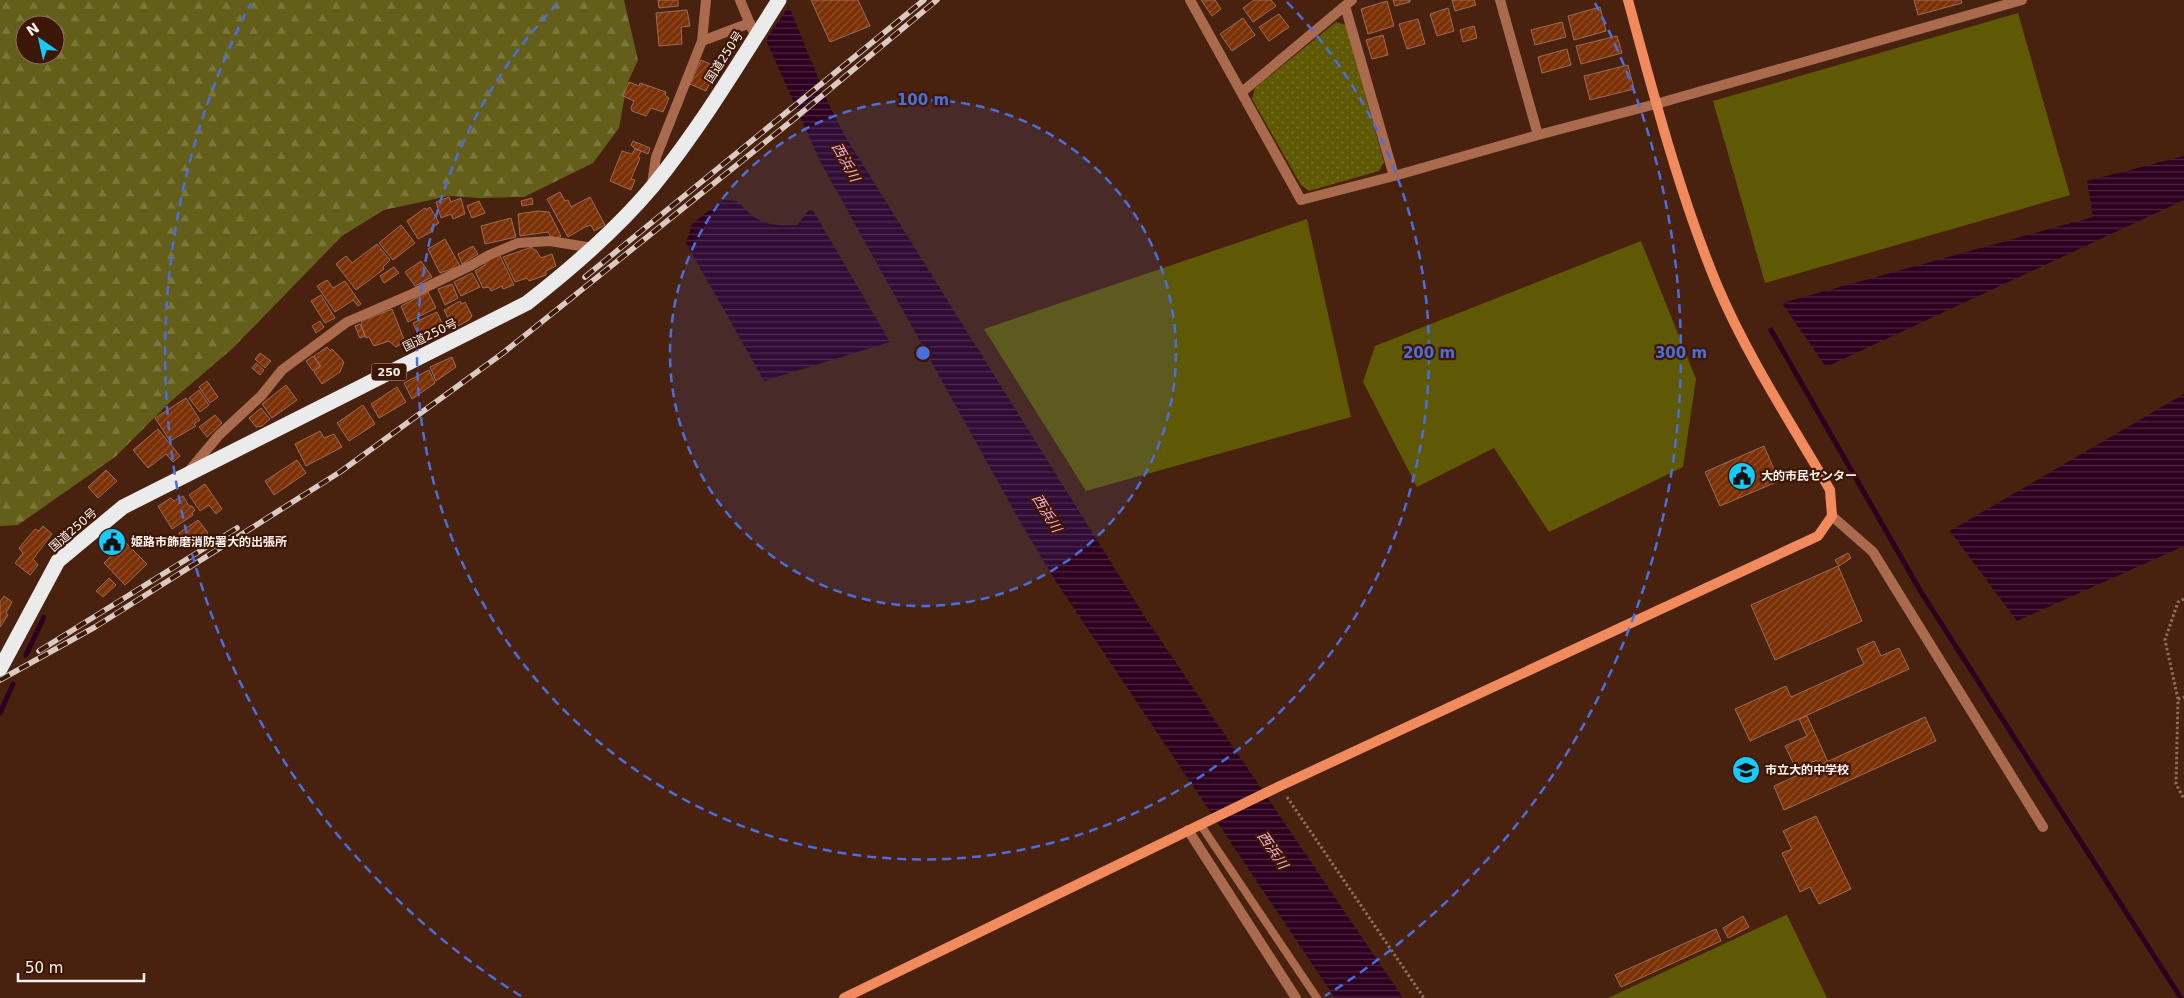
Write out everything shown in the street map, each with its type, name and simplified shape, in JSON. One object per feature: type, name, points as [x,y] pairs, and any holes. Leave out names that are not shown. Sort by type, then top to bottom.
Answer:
[{"type":"highway","name":"国道250号","points":[[0,669],[58,561],[123,508],[527,303],[572,269],[652,188],[679,153],[779,0]]},
{"type":"street","points":[[652,188],[656,157],[702,42],[706,0]]},
{"type":"street","points":[[740,0],[750,22],[754,39]]},
{"type":"street","points":[[1190,0],[1301,200],[1656,104],[2022,0]]},
{"type":"street","points":[[1500,0],[1538,135]]},
{"type":"street","points":[[844,998],[1280,786],[1818,536],[1832,516],[1830,490],[1747,345],[1718,286],[1693,222],[1656,104],[1628,0]]},
{"type":"street","points":[[1242,92],[1348,3],[1394,176]]},
{"type":"street","points":[[702,42],[750,22]]},
{"type":"street","points":[[187,474],[219,435],[261,396],[282,370],[347,322],[419,291],[472,265],[489,254],[518,243],[550,241],[593,248]]},
{"type":"street","points":[[1832,516],[1873,552],[2043,827]]},
{"type":"street","points":[[1188,830],[1296,998]]},
{"type":"lane","points":[[1200,824],[1317,998]]},
{"type":"path","points":[[2184,599],[2178,602],[2165,640],[2178,699],[2176,784],[2184,799]]},
{"type":"path","points":[[2178,699],[2184,697]]},
{"type":"path","points":[[1280,786],[1424,998]]},
{"type":"shaded area","points":[[2018,13],[2070,195],[1765,283],[1713,101]]},
{"type":"shaded area","points":[[1336,22],[1346,25],[1384,162],[1379,171],[1309,191],[1301,185],[1252,99],[1255,88]]},
{"type":"shaded area","points":[[1307,219],[1351,417],[1086,491],[984,329]]},
{"type":"shaded area","points":[[1641,241],[1696,379],[1683,467],[1549,532],[1494,448],[1417,487],[1363,382],[1375,346]]},
{"type":"shaded area","points":[[1786,915],[1827,998],[1608,998]]},
{"type":"green space","points":[[0,0],[624,0],[638,60],[627,84],[619,128],[593,163],[524,197],[480,198],[449,196],[384,210],[342,236],[233,348],[170,402],[115,457],[18,525],[0,526]]},
{"type":"water","name":"西浜川","points":[[789,6],[829,105],[845,136],[1145,617],[1403,998],[1335,998],[1057,583],[1023,527],[820,161],[766,40]]},
{"type":"water","points":[[2184,156],[2184,200],[1826,367],[1782,303],[2093,217],[2087,181]]},
{"type":"water","points":[[723,200],[737,201],[751,215],[764,222],[778,225],[797,225],[808,211],[812,209],[890,342],[764,381],[686,243],[692,224]]},
{"type":"water","points":[[2184,394],[2184,546],[2017,621],[1950,531]]},
{"type":"building","points":[[658,0],[678,0],[678,6],[659,8]]},
{"type":"building","points":[[811,0],[858,0],[870,26],[830,42]]},
{"type":"building","points":[[1201,0],[1215,0],[1221,9],[1212,16]]},
{"type":"building","points":[[1254,0],[1271,0],[1276,6],[1253,22],[1243,8]]},
{"type":"building","points":[[1393,0],[1410,0],[1410,2],[1395,6]]},
{"type":"building","points":[[1452,0],[1474,0],[1476,5],[1455,11]]},
{"type":"building","points":[[1914,0],[1961,0],[1962,3],[1918,15]]},
{"type":"building","points":[[1387,1],[1394,26],[1368,34],[1361,9]]},
{"type":"building","points":[[1600,7],[1606,31],[1574,40],[1568,16]]},
{"type":"building","points":[[1448,8],[1454,31],[1437,36],[1430,14]]},
{"type":"building","points":[[687,10],[690,26],[681,27],[682,44],[659,46],[656,13]]},
{"type":"building","points":[[1279,14],[1289,27],[1269,41],[1259,27]]},
{"type":"building","points":[[1243,18],[1255,35],[1232,51],[1220,34]]},
{"type":"building","points":[[1418,19],[1425,44],[1407,49],[1399,24]]},
{"type":"building","points":[[1562,22],[1566,37],[1535,45],[1531,30]]},
{"type":"building","points":[[1474,26],[1477,38],[1463,42],[1460,30]]},
{"type":"building","points":[[1383,35],[1388,55],[1372,59],[1366,40]]},
{"type":"building","points":[[1617,36],[1622,53],[1581,64],[1576,46]]},
{"type":"building","points":[[1567,49],[1571,65],[1542,73],[1538,57]]},
{"type":"building","points":[[701,60],[717,67],[706,91],[690,84]]},
{"type":"building","points":[[1628,65],[1634,89],[1590,100],[1584,76]]},
{"type":"building","points":[[629,82],[639,86],[640,83],[666,92],[665,95],[669,98],[663,112],[651,108],[646,116],[632,111],[631,108],[634,101],[623,96]]},
{"type":"building","points":[[633,141],[650,148],[648,154],[634,148],[631,145]]},
{"type":"building","points":[[635,149],[641,151],[631,179],[635,180],[631,190],[610,181],[622,151],[632,154]]},
{"type":"building","points":[[560,192],[565,201],[568,200],[571,207],[590,197],[605,225],[594,231],[591,225],[568,237],[547,199]]},
{"type":"building","points":[[449,197],[451,202],[461,198],[465,214],[453,219],[451,214],[441,218],[436,202]]},
{"type":"building","points":[[532,198],[533,204],[522,206],[521,201]]},
{"type":"building","points":[[479,201],[485,213],[472,218],[467,206]]},
{"type":"building","points":[[430,207],[439,223],[431,228],[433,231],[418,239],[407,221],[425,208],[426,210]]},
{"type":"building","points":[[538,211],[549,212],[561,236],[558,238],[551,237],[548,232],[520,236],[518,214]]},
{"type":"building","points":[[511,218],[516,237],[485,244],[481,226]]},
{"type":"building","points":[[401,225],[415,243],[393,260],[379,243]]},
{"type":"building","points":[[445,239],[460,266],[440,273],[428,249]]},
{"type":"building","points":[[377,244],[390,260],[383,267],[384,269],[356,290],[336,264],[346,256],[352,263]]},
{"type":"building","points":[[473,246],[478,254],[462,264],[458,254]]},
{"type":"building","points":[[532,247],[541,258],[552,254],[556,266],[546,271],[546,275],[529,281],[527,278],[515,282],[503,257]]},
{"type":"building","points":[[499,254],[514,285],[503,289],[502,286],[491,291],[489,287],[483,288],[475,271],[485,265],[484,261]]},
{"type":"building","points":[[421,261],[432,277],[415,286],[405,272]]},
{"type":"building","points":[[394,267],[399,273],[384,283],[380,276]]},
{"type":"building","points":[[472,273],[480,287],[461,296],[454,282]]},
{"type":"building","points":[[327,280],[333,288],[345,281],[361,304],[358,306],[353,300],[335,312],[317,286]]},
{"type":"building","points":[[452,284],[458,298],[445,305],[438,289]]},
{"type":"building","points":[[428,292],[436,308],[408,322],[401,306]]},
{"type":"building","points":[[321,295],[335,318],[325,323],[311,301]]},
{"type":"building","points":[[460,301],[462,304],[465,302],[472,316],[469,320],[458,326],[457,324],[452,326],[444,310]]},
{"type":"building","points":[[392,309],[405,342],[396,347],[389,341],[374,346],[369,337],[366,338],[361,325],[362,321]]},
{"type":"building","points":[[437,312],[445,330],[421,341],[413,323]]},
{"type":"building","points":[[320,321],[324,327],[316,333],[312,326]]},
{"type":"building","points":[[360,324],[365,336],[360,338],[355,326]]},
{"type":"building","points":[[327,347],[330,351],[332,349],[344,362],[340,372],[322,384],[314,372],[321,366],[314,356]]},
{"type":"building","points":[[260,353],[271,361],[265,368],[255,359]]},
{"type":"building","points":[[313,356],[320,366],[313,371],[306,361]]},
{"type":"building","points":[[452,357],[456,367],[436,381],[430,367]]},
{"type":"building","points":[[256,363],[264,370],[260,375],[252,368]]},
{"type":"building","points":[[429,370],[435,383],[412,399],[404,383]]},
{"type":"building","points":[[207,381],[218,397],[210,403],[199,387]]},
{"type":"building","points":[[286,385],[297,400],[272,418],[262,404]]},
{"type":"building","points":[[397,387],[406,402],[379,418],[371,404]]},
{"type":"building","points":[[199,390],[209,405],[200,412],[189,398]]},
{"type":"building","points":[[186,398],[200,420],[194,424],[196,426],[170,441],[155,418]]},
{"type":"building","points":[[363,405],[375,424],[349,441],[337,423]]},
{"type":"building","points":[[261,408],[270,419],[262,426],[256,427],[249,418]]},
{"type":"building","points":[[215,415],[222,423],[207,437],[199,427]]},
{"type":"building","points":[[158,429],[180,456],[173,462],[166,454],[148,468],[133,450]]},
{"type":"building","points":[[320,431],[324,438],[334,434],[342,447],[306,466],[295,444]]},
{"type":"building","name":"大的市民センター","points":[[1764,446],[1779,481],[1720,506],[1705,472]]},
{"type":"building","points":[[297,460],[306,473],[274,495],[265,481]]},
{"type":"building","points":[[106,470],[117,481],[98,498],[88,487]]},
{"type":"building","points":[[205,484],[222,509],[216,514],[209,505],[200,511],[189,495]]},
{"type":"building","points":[[183,496],[189,506],[192,506],[195,510],[192,513],[193,515],[172,529],[158,506],[171,498],[174,501]]},
{"type":"building","points":[[198,520],[208,533],[205,536],[202,534],[185,544],[179,533]]},
{"type":"building","points":[[43,526],[52,534],[33,559],[38,565],[30,575],[15,563],[23,553],[19,548],[35,529],[39,531]]},
{"type":"building","points":[[125,542],[147,564],[125,585],[104,563]]},
{"type":"building","points":[[1848,553],[1851,558],[1839,566],[1835,560]]},
{"type":"building","points":[[1838,566],[1862,621],[1775,660],[1751,605]]},
{"type":"building","points":[[109,578],[116,585],[103,597],[96,591]]},
{"type":"building","points":[[4,596],[12,602],[6,613],[8,615],[0,627],[0,602]]},
{"type":"building","points":[[1874,641],[1881,656],[1899,648],[1909,669],[1750,741],[1735,709],[1786,686],[1791,697],[1864,664],[1857,649]]},
{"type":"building","points":[[1807,716],[1828,762],[1820,765],[1817,760],[1796,769],[1785,746],[1807,736],[1799,719]]},
{"type":"building","points":[[1925,717],[1936,741],[1784,810],[1774,786]]},
{"type":"building","points":[[1816,816],[1851,889],[1819,904],[1810,887],[1800,892],[1782,853],[1792,849],[1783,831]]},
{"type":"building","points":[[1743,916],[1749,927],[1728,938],[1723,928]]},
{"type":"building","points":[[1716,929],[1721,941],[1621,987],[1615,975]]},
{"type":"waterway","points":[[1771,330],[1921,592],[2181,998]]},
{"type":"waterway","points":[[26,655],[44,617]]},
{"type":"waterway","points":[[0,713],[13,684]]},
{"type":"railway","points":[[585,277],[924,0]]},
{"type":"railway","points":[[0,680],[95,627],[340,472],[503,353],[794,119],[937,0]]},
{"type":"railway","points":[[39,651],[237,528]]},
{"type":"place","name":"大的市民センター","points":[[1742,476]]},
{"type":"place","name":"姫路市飾磨消防署大的出張所","points":[[112,542]]},
{"type":"place","name":"市立大的中学校","points":[[1746,770]]}]
